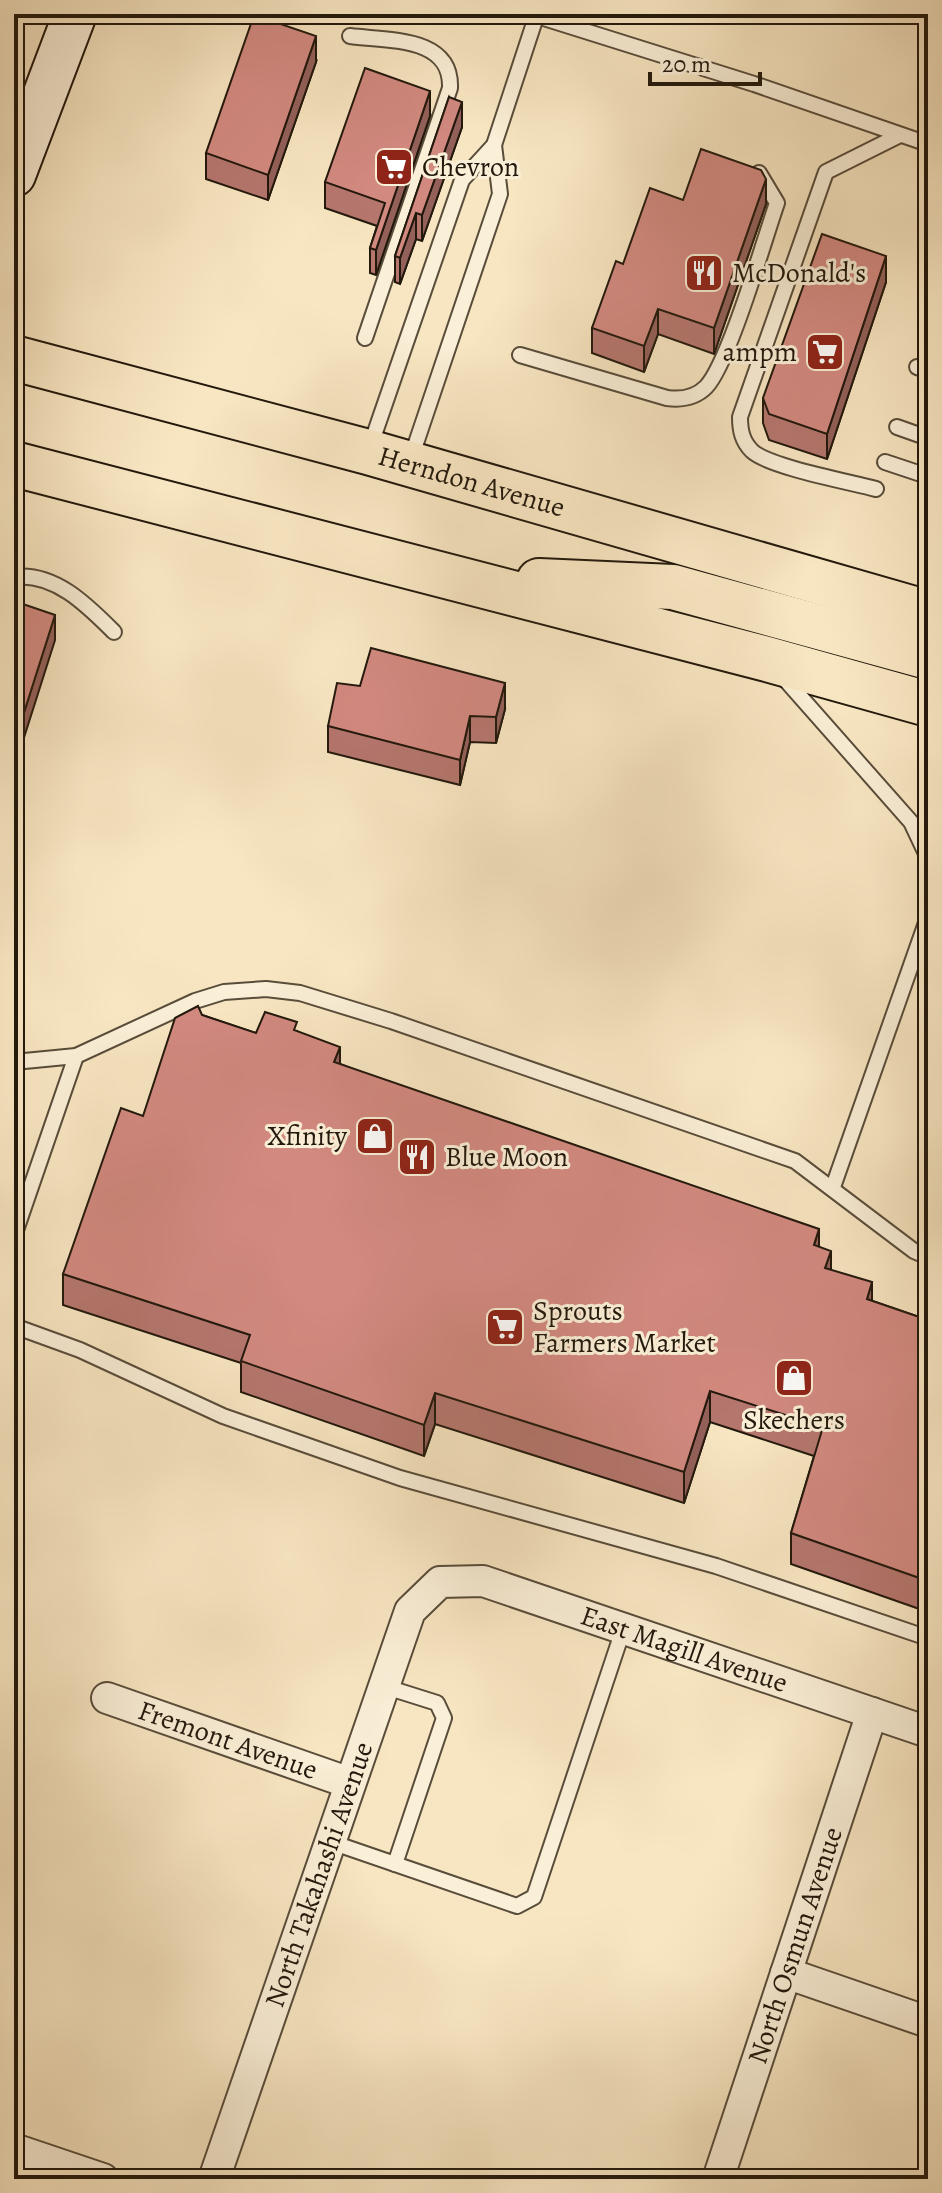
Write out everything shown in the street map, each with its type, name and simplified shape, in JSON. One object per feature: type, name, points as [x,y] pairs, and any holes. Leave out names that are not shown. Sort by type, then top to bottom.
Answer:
[{"type":"main road","points":[[14,175],[75,14]]},
{"type":"main road","name":"Herndon Avenue","points":[[14,358],[368,452],[928,613]]},
{"type":"main road","points":[[14,464],[767,659],[928,704]]},
{"type":"main road","points":[[445,577],[673,587],[928,657]]},
{"type":"street","name":"East Magill Avenue","points":[[440,1582],[483,1581],[928,1732]]},
{"type":"street","name":"North Takahashi Avenue","points":[[214,2179],[410,1611],[440,1582]]},
{"type":"street","name":"Fremont Avenue","points":[[107,1698],[350,1783]]},
{"type":"street","name":"North Osmun Avenue","points":[[718,2179],[872,1713]]},
{"type":"street","points":[[786,1973],[928,2022]]},
{"type":"street","points":[[14,2149],[103,2179]]},
{"type":"lane","points":[[409,464],[500,194],[494,145],[535,15],[754,84],[928,144]]},
{"type":"lane","points":[[350,36],[426,48],[445,61],[451,74],[450,88],[365,338]]},
{"type":"lane","points":[[876,489],[766,460],[746,442],[740,432],[740,417],[826,172],[900,135]]},
{"type":"lane","points":[[368,452],[462,180],[494,145]]},
{"type":"lane","points":[[520,355],[667,398],[678,400],[699,393],[708,386],[725,352],[777,203],[759,173]]},
{"type":"lane","points":[[897,427],[928,438]]},
{"type":"lane","points":[[885,462],[921,474]]},
{"type":"lane","points":[[14,577],[65,589],[85,602],[114,632]]},
{"type":"lane","points":[[767,659],[911,822],[928,858]]},
{"type":"lane","points":[[833,1187],[928,917]]},
{"type":"lane","points":[[14,1062],[76,1056],[195,1001],[224,992],[266,989],[300,993],[391,1021],[795,1161],[914,1251],[928,1257]]},
{"type":"lane","points":[[14,1236],[76,1056]]},
{"type":"lane","points":[[14,1326],[80,1350],[223,1416],[400,1478],[716,1566],[928,1638]]},
{"type":"lane","points":[[331,1842],[517,1906],[534,1897],[624,1627]]},
{"type":"lane","points":[[383,1686],[437,1703],[444,1718],[395,1864]]},
{"type":"building","points":[[254,15],[316,36],[268,175],[206,153]]},
{"type":"building","points":[[365,68],[430,91],[376,250],[370,248],[385,203],[325,182]]},
{"type":"building","points":[[449,97],[462,102],[422,215],[416,213],[400,258],[395,256]]},
{"type":"building","name":"McDonald's","points":[[701,149],[761,170],[766,179],[714,328],[658,309],[644,346],[592,328],[616,261],[623,264],[650,188],[683,200]]},
{"type":"building","name":"ampm","points":[[822,234],[886,256],[827,434],[769,414],[763,398]]},
{"type":"building","points":[[14,601],[55,615],[14,744]]},
{"type":"building","points":[[371,648],[505,683],[496,717],[470,716],[460,760],[328,726],[337,683],[360,686]]},
{"type":"building","points":[[198,1006],[202,1015],[256,1033],[265,1012],[297,1022],[294,1030],[340,1047],[334,1062],[819,1229],[814,1245],[831,1251],[825,1268],[872,1282],[867,1299],[928,1320],[928,1581],[791,1533],[823,1427],[710,1391],[684,1472],[435,1393],[424,1425],[241,1361],[250,1335],[63,1274],[121,1108],[143,1116],[175,1018]]},
{"type":"place","name":"Chevron","points":[[394,167]]},
{"type":"place","name":"McDonald's","points":[[704,273]]},
{"type":"place","name":"ampm","points":[[825,352]]},
{"type":"place","name":"Xfinity","points":[[375,1136]]},
{"type":"place","name":"Blue Moon","points":[[417,1157]]},
{"type":"place","name":"Sprouts Farmers Market","points":[[505,1327]]},
{"type":"place","name":"Skechers","points":[[794,1378]]}]
